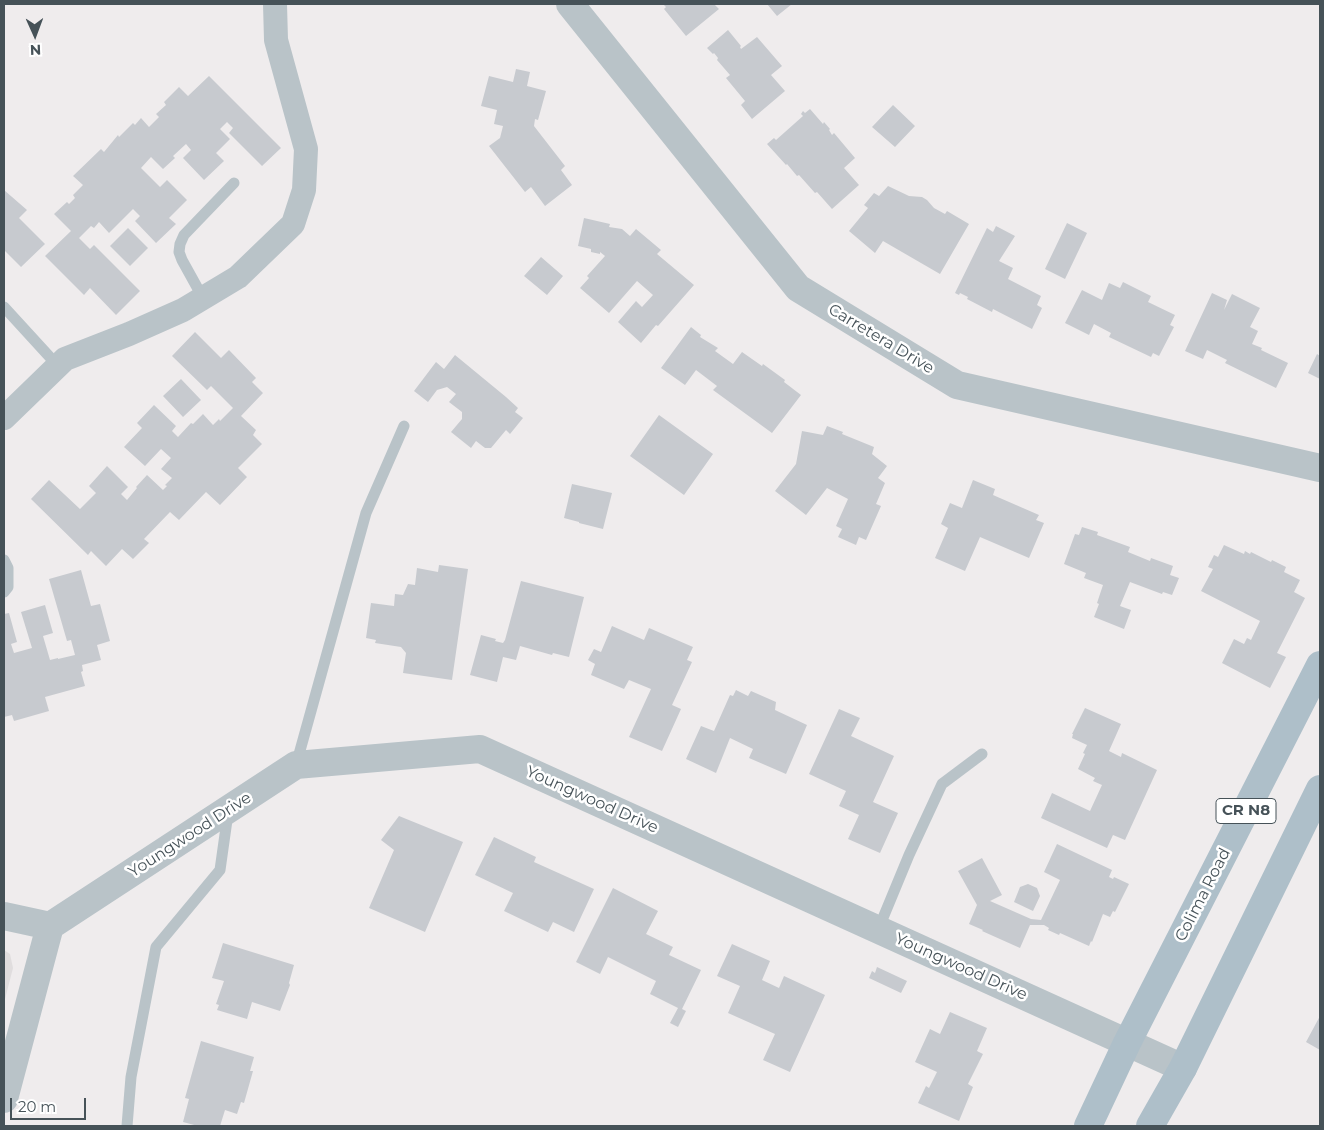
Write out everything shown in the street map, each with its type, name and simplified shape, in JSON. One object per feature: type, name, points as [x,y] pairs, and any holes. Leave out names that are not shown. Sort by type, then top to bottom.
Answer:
[{"type":"main road","name":"Colima Road","points":[[1088,1126],[1127,1043],[1320,666]]},
{"type":"main road","points":[[1150,1126],[1183,1068],[1282,870],[1320,789]]},
{"type":"street","points":[[4,418],[66,359],[183,310],[238,277],[293,224],[304,190],[306,149],[276,40],[275,4]]},
{"type":"street","name":"Carretera Drive","points":[[570,4],[798,288],[957,385],[1320,468]]},
{"type":"street","name":"Youngwood Drive","points":[[50,926],[296,765],[480,749],[1183,1068]]},
{"type":"street","points":[[4,916],[50,926],[4,1099]]},
{"type":"lane","points":[[202,298],[182,260],[179,252],[180,244],[184,235],[234,183]]},
{"type":"lane","points":[[4,308],[58,366]]},
{"type":"lane","points":[[296,765],[366,513],[404,426]]},
{"type":"lane","points":[[4,560],[8,568],[8,587],[4,592]]},
{"type":"lane","points":[[878,930],[909,854],[942,784],[982,754]]},
{"type":"lane","points":[[127,1126],[131,1077],[156,947],[220,870],[229,809]]},
{"type":"shaded area","points":[[4,950],[10,954],[13,968],[4,1003]]},
{"type":"building","points":[[663,4],[714,4],[719,9],[686,36],[664,9],[666,7]]},
{"type":"building","points":[[767,4],[792,4],[777,16]]},
{"type":"building","points":[[728,30],[741,46],[741,49],[757,37],[782,66],[771,75],[785,91],[752,119],[741,105],[745,101],[726,78],[730,75],[717,60],[718,58],[714,53],[707,48]]},
{"type":"building","points":[[516,69],[530,72],[527,86],[546,91],[538,120],[535,119],[534,126],[565,166],[561,170],[572,185],[545,206],[531,187],[525,192],[489,146],[500,138],[503,126],[494,124],[497,110],[481,106],[489,76],[513,82]]},
{"type":"building","points":[[209,76],[281,148],[262,166],[229,133],[233,128],[227,122],[220,129],[230,139],[216,153],[224,161],[204,180],[183,158],[191,150],[186,144],[163,169],[151,157],[141,168],[160,187],[167,180],[187,200],[169,218],[176,224],[156,243],[135,221],[140,216],[133,209],[109,233],[99,222],[94,228],[91,226],[79,238],[90,249],[94,245],[140,291],[116,315],[90,288],[84,295],[45,256],[71,231],[54,214],[67,202],[69,204],[75,198],[73,195],[83,185],[73,176],[101,149],[104,152],[118,135],[119,137],[141,118],[149,127],[159,117],[156,114],[166,105],[164,102],[179,87],[188,96]]},
{"type":"building","points":[[893,105],[915,126],[895,147],[872,127]]},
{"type":"building","points":[[810,109],[823,124],[824,122],[832,135],[834,133],[855,158],[844,168],[859,185],[832,209],[767,144],[774,138],[776,140],[803,116],[801,114],[803,111],[805,113]]},
{"type":"building","points":[[888,186],[909,196],[922,197],[934,208],[945,214],[947,211],[969,224],[940,274],[883,241],[875,253],[849,231],[868,208],[864,205],[874,193],[879,196]]},
{"type":"building","points":[[4,190],[27,210],[19,218],[45,244],[21,267],[4,250]]},
{"type":"building","points":[[584,218],[610,224],[609,227],[622,229],[630,236],[636,229],[661,250],[657,254],[694,285],[641,343],[618,322],[636,301],[642,307],[653,295],[637,281],[609,313],[580,288],[589,278],[587,276],[605,256],[600,252],[600,254],[591,252],[591,249],[578,246]]},
{"type":"building","points":[[1067,223],[1087,233],[1065,279],[1045,269]]},
{"type":"building","points":[[996,226],[1015,236],[999,261],[1013,268],[1008,279],[1041,296],[1037,305],[1042,308],[1032,329],[993,309],[992,312],[967,299],[968,297],[960,293],[959,295],[955,293],[987,228],[993,232]]},
{"type":"building","points":[[128,228],[148,248],[130,266],[110,246]]},
{"type":"building","points":[[541,257],[563,276],[547,295],[524,276]]},
{"type":"building","points":[[1123,282],[1151,296],[1148,302],[1175,315],[1170,325],[1174,327],[1159,356],[1153,353],[1151,357],[1109,337],[1111,333],[1094,324],[1089,335],[1065,323],[1082,290],[1102,300],[1109,283],[1120,288]]},
{"type":"building","points":[[1212,293],[1227,300],[1224,310],[1232,294],[1260,308],[1250,327],[1258,331],[1252,344],[1288,363],[1276,388],[1225,363],[1227,360],[1207,350],[1203,359],[1185,351]]},
{"type":"building","points":[[691,327],[701,335],[700,337],[718,348],[715,351],[733,364],[742,352],[785,380],[784,382],[801,395],[772,433],[713,390],[717,386],[696,370],[685,385],[661,368]]},
{"type":"building","points":[[195,332],[221,358],[229,350],[256,378],[252,382],[263,393],[241,416],[256,430],[253,435],[262,444],[238,468],[247,477],[220,505],[206,492],[179,520],[170,512],[144,539],[149,543],[133,559],[122,549],[106,566],[91,551],[88,555],[31,499],[49,480],[80,509],[96,493],[89,486],[107,466],[128,487],[121,494],[127,500],[147,475],[163,490],[167,486],[165,485],[172,478],[161,469],[171,458],[161,449],[145,466],[124,447],[142,428],[137,423],[154,405],[176,426],[172,431],[178,437],[191,423],[193,424],[203,414],[213,425],[233,408],[211,386],[207,390],[172,356]]},
{"type":"building","points":[[1317,354],[1320,356],[1320,379],[1308,373]]},
{"type":"building","points":[[455,355],[518,408],[515,412],[523,418],[510,434],[506,430],[491,448],[485,448],[476,441],[471,448],[451,432],[462,419],[462,412],[449,402],[456,394],[447,387],[437,390],[428,402],[414,391],[436,362],[444,369]]},
{"type":"building","points":[[181,379],[201,400],[183,417],[163,396]]},
{"type":"building","points":[[659,415],[713,454],[684,495],[630,456]]},
{"type":"building","points":[[827,426],[874,447],[872,454],[887,466],[878,478],[885,483],[876,504],[881,506],[866,540],[859,537],[856,545],[838,537],[842,529],[836,526],[848,499],[827,488],[806,515],[775,491],[796,464],[802,431],[823,435]]},
{"type":"building","points":[[973,480],[995,489],[993,495],[1039,515],[1036,520],[1044,523],[1029,558],[980,537],[965,571],[935,558],[948,528],[941,524],[950,503],[962,508]]},
{"type":"building","points":[[572,484],[612,493],[603,529],[564,518]]},
{"type":"building","points":[[1082,527],[1098,532],[1097,535],[1130,547],[1128,552],[1150,561],[1151,558],[1173,566],[1170,575],[1179,578],[1172,595],[1163,592],[1162,594],[1130,582],[1120,606],[1131,610],[1124,629],[1094,617],[1103,585],[1084,578],[1086,573],[1064,564],[1075,534],[1079,535]]},
{"type":"building","points":[[1224,545],[1244,554],[1245,551],[1250,554],[1251,552],[1271,562],[1272,560],[1286,567],[1284,572],[1300,580],[1294,592],[1305,598],[1277,653],[1286,657],[1270,688],[1222,663],[1234,639],[1244,644],[1247,638],[1251,640],[1260,621],[1201,591],[1213,569],[1208,567],[1214,555],[1218,557]]},
{"type":"building","points":[[439,565],[468,569],[452,680],[403,673],[406,653],[401,647],[375,643],[376,640],[366,638],[371,603],[394,606],[395,594],[403,595],[408,584],[415,585],[417,568],[438,572]]},
{"type":"building","points":[[81,570],[91,606],[100,604],[110,641],[97,645],[101,660],[82,665],[83,671],[81,672],[85,686],[45,697],[49,711],[14,721],[12,715],[4,717],[4,614],[9,613],[17,642],[11,644],[14,653],[32,648],[21,612],[45,605],[53,633],[43,636],[50,660],[75,655],[71,640],[67,641],[49,579]]},
{"type":"building","points":[[521,581],[584,597],[569,657],[553,653],[552,655],[520,646],[516,660],[503,657],[497,682],[470,675],[481,635],[503,643],[505,640]]},
{"type":"building","points":[[612,626],[644,640],[649,628],[693,647],[687,660],[692,662],[672,705],[681,709],[662,751],[629,737],[651,689],[629,680],[624,689],[591,675],[595,664],[588,660],[594,649],[601,652]]},
{"type":"building","points":[[736,690],[748,696],[751,691],[776,702],[775,710],[807,725],[786,774],[749,758],[753,749],[730,738],[716,773],[686,759],[701,726],[714,731],[730,695],[733,696]]},
{"type":"building","points":[[1085,708],[1121,724],[1109,751],[1121,757],[1122,753],[1157,770],[1125,840],[1113,835],[1107,848],[1041,818],[1052,793],[1090,811],[1102,785],[1093,781],[1095,778],[1078,769],[1087,745],[1072,738],[1072,734]]},
{"type":"building","points":[[839,709],[860,718],[851,736],[894,756],[873,802],[898,813],[880,853],[848,839],[859,815],[839,806],[846,791],[809,774]]},
{"type":"building","points":[[399,816],[463,842],[425,932],[369,908],[394,850],[381,840]]},
{"type":"building","points":[[494,837],[536,857],[534,862],[594,889],[574,932],[553,922],[548,932],[504,911],[513,893],[475,875]]},
{"type":"building","points":[[1057,844],[1112,870],[1109,877],[1113,879],[1114,877],[1129,884],[1115,912],[1113,911],[1110,917],[1103,914],[1089,946],[1060,933],[1059,935],[1048,930],[1049,928],[1044,925],[1030,925],[1020,948],[969,924],[977,905],[958,871],[982,858],[1002,895],[990,901],[1031,919],[1041,920],[1060,880],[1044,872]]},
{"type":"building","points":[[1028,884],[1037,888],[1040,896],[1033,911],[1014,902],[1020,887]]},
{"type":"building","points":[[613,888],[658,911],[646,934],[673,947],[669,955],[701,970],[682,1009],[686,1011],[678,1027],[670,1023],[678,1008],[650,994],[656,981],[608,957],[600,974],[576,962]]},
{"type":"building","points":[[223,943],[294,965],[290,985],[280,1011],[252,1002],[247,1019],[217,1010],[219,1005],[216,1004],[224,981],[212,978]]},
{"type":"building","points":[[732,944],[770,961],[762,980],[779,988],[784,976],[825,995],[790,1072],[763,1060],[775,1034],[728,1013],[740,986],[717,976]]},
{"type":"building","points":[[877,967],[907,981],[901,993],[869,978],[872,971],[875,973]]},
{"type":"building","points":[[950,1012],[987,1028],[977,1051],[983,1054],[968,1084],[973,1087],[959,1121],[918,1103],[926,1086],[929,1088],[937,1072],[915,1062],[930,1029],[940,1034]]},
{"type":"building","points":[[1320,1016],[1320,1050],[1306,1042]]},
{"type":"building","points":[[201,1041],[254,1057],[250,1071],[253,1071],[244,1103],[241,1102],[237,1114],[225,1110],[220,1126],[198,1126],[183,1122],[189,1099],[185,1098]]}]
